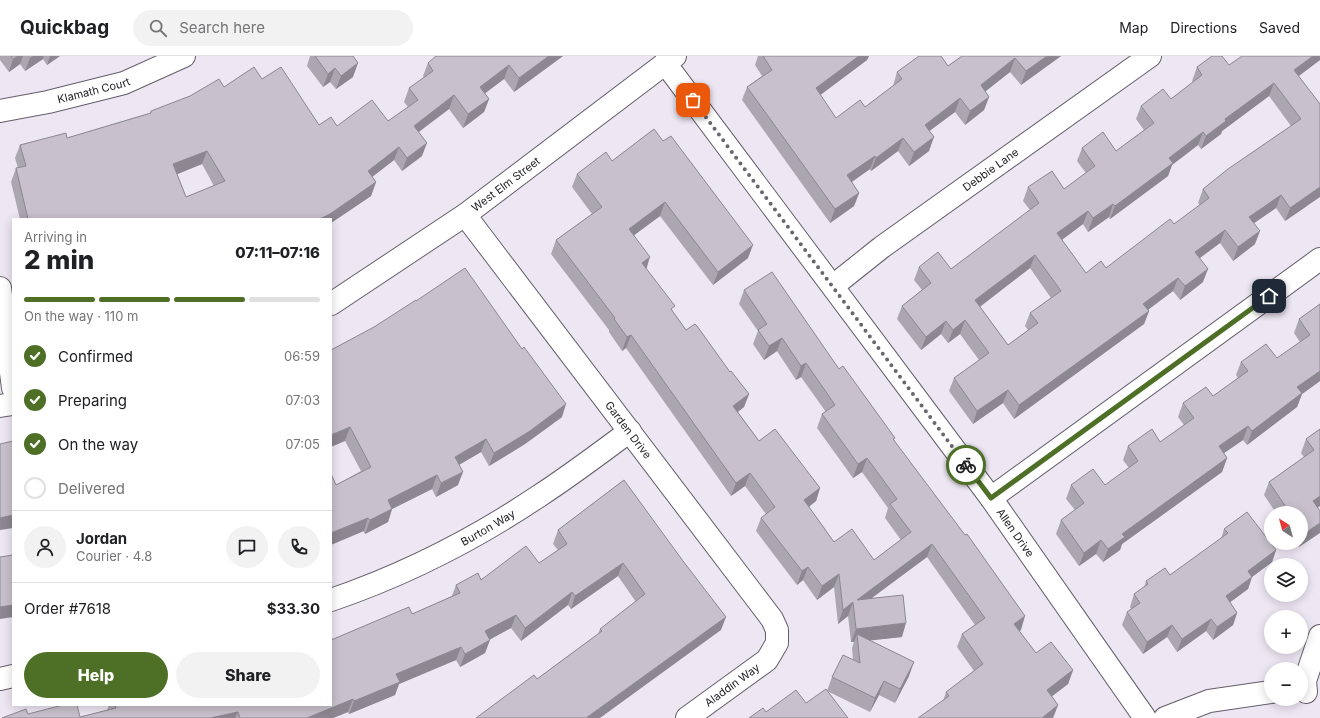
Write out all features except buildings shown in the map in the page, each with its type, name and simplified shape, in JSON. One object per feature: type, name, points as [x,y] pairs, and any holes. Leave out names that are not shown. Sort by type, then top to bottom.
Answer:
[{"type":"street","name":"Klamath Court","points":[[0,111],[48,102],[124,83],[184,56]]},
{"type":"street","name":"Debbie Lane","points":[[833,286],[882,247],[1150,56]]},
{"type":"street","name":"Allen Drive","points":[[670,60],[833,286],[991,498],[1145,718]]},
{"type":"street","name":"West Elm Street","points":[[332,303],[465,215],[670,60]]},
{"type":"street","name":"Garden Drive","points":[[465,215],[772,619],[777,630],[777,643],[773,650]]},
{"type":"street","points":[[991,498],[1320,259]]},
{"type":"street","points":[[0,288],[12,380]]},
{"type":"street","points":[[0,406],[12,404]]},
{"type":"street","name":"Burton Way","points":[[332,600],[370,587],[410,569],[489,527],[539,496],[630,431]]},
{"type":"street","points":[[1309,693],[1305,681],[1320,636]]},
{"type":"street","name":"Aladdin Way","points":[[687,718],[767,660],[773,650]]},
{"type":"street","points":[[0,679],[12,676]]},
{"type":"street","points":[[1165,718],[1209,701],[1264,693]]},
{"type":"way so far","points":[[693,100],[843,298],[966,465]]},
{"type":"route","points":[[966,465],[991,498],[1269,296]]}]
